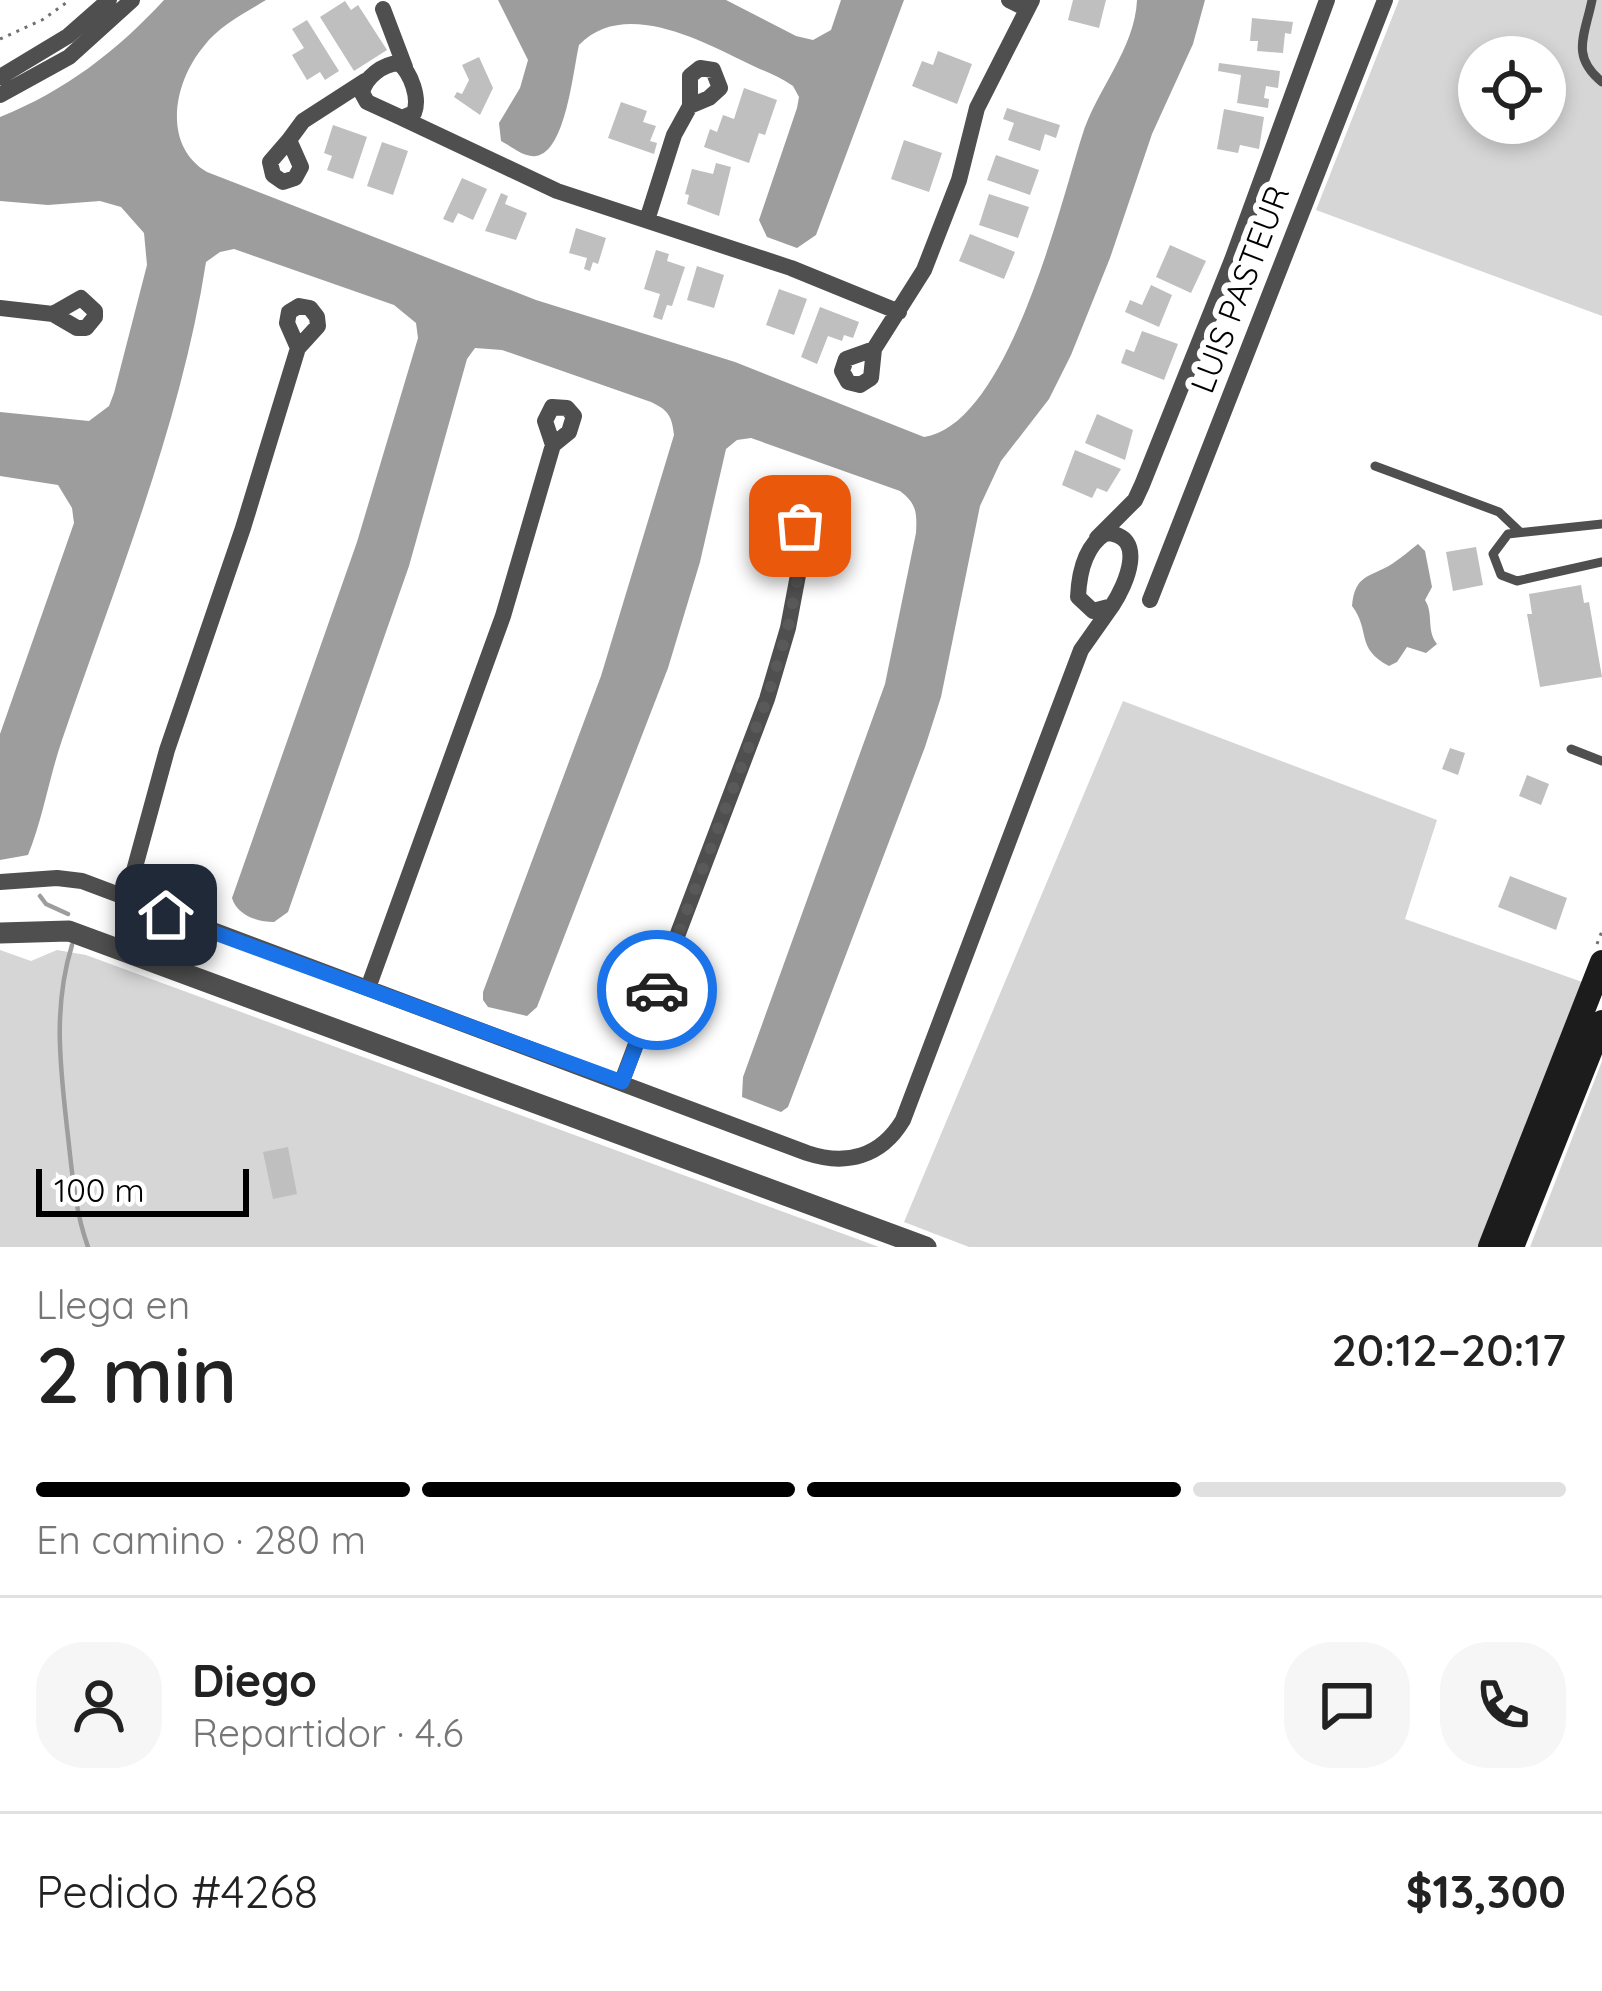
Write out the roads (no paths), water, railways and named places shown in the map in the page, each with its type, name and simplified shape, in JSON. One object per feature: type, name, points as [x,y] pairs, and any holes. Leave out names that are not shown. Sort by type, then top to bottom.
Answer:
[{"type":"main road","points":[[1490,1247],[1602,962]]},
{"type":"main road","points":[[1512,1247],[1602,1023]]},
{"type":"street","points":[[0,77],[68,37],[109,0]]},
{"type":"street","points":[[0,95],[69,57],[132,0]]},
{"type":"street","points":[[0,882],[74,879],[827,1160],[857,1158],[894,1134],[1081,650],[1112,607],[1130,568],[1135,500],[1232,260],[1327,0]]},
{"type":"street","name":"LUIS PASTEUR","points":[[1150,600],[1385,0]]},
{"type":"street","points":[[381,3],[396,66],[429,128]]},
{"type":"street","points":[[874,349],[924,270],[959,180],[977,108],[1022,3]]},
{"type":"street","points":[[289,140],[303,121],[396,66]]},
{"type":"street","points":[[366,81],[362,93],[367,102]]},
{"type":"street","points":[[347,95],[429,128],[537,182],[791,268],[898,312]]},
{"type":"street","points":[[402,118],[414,112],[417,99]]},
{"type":"street","points":[[647,220],[674,135],[689,106]]},
{"type":"street","points":[[0,308],[53,314]]},
{"type":"street","points":[[126,900],[166,750],[243,528],[298,348]]},
{"type":"street","points":[[368,988],[493,646],[553,445]]},
{"type":"street","points":[[1081,650],[1078,597],[1084,562],[1097,538],[1135,500]]},
{"type":"street","points":[[1097,538],[1117,534],[1130,547]]},
{"type":"street","points":[[622,1082],[767,699],[788,628],[805,538]]},
{"type":"street","points":[[1078,597],[1093,611],[1112,607]]},
{"type":"street","points":[[0,933],[69,931],[926,1247]]},
{"type":"lane","points":[[1592,0],[1581,54],[1587,70],[1602,82]]},
{"type":"lane","points":[[1375,466],[1499,512],[1520,532]]},
{"type":"lane","points":[[1602,524],[1508,534],[1493,554],[1495,565],[1508,579],[1517,581],[1602,562]]},
{"type":"lane","points":[[1571,749],[1602,761]]},
{"type":"waterway","points":[[40,896],[68,914]]},
{"type":"waterway","points":[[72,945],[62,991],[60,1058],[74,1188],[88,1247]]}]
